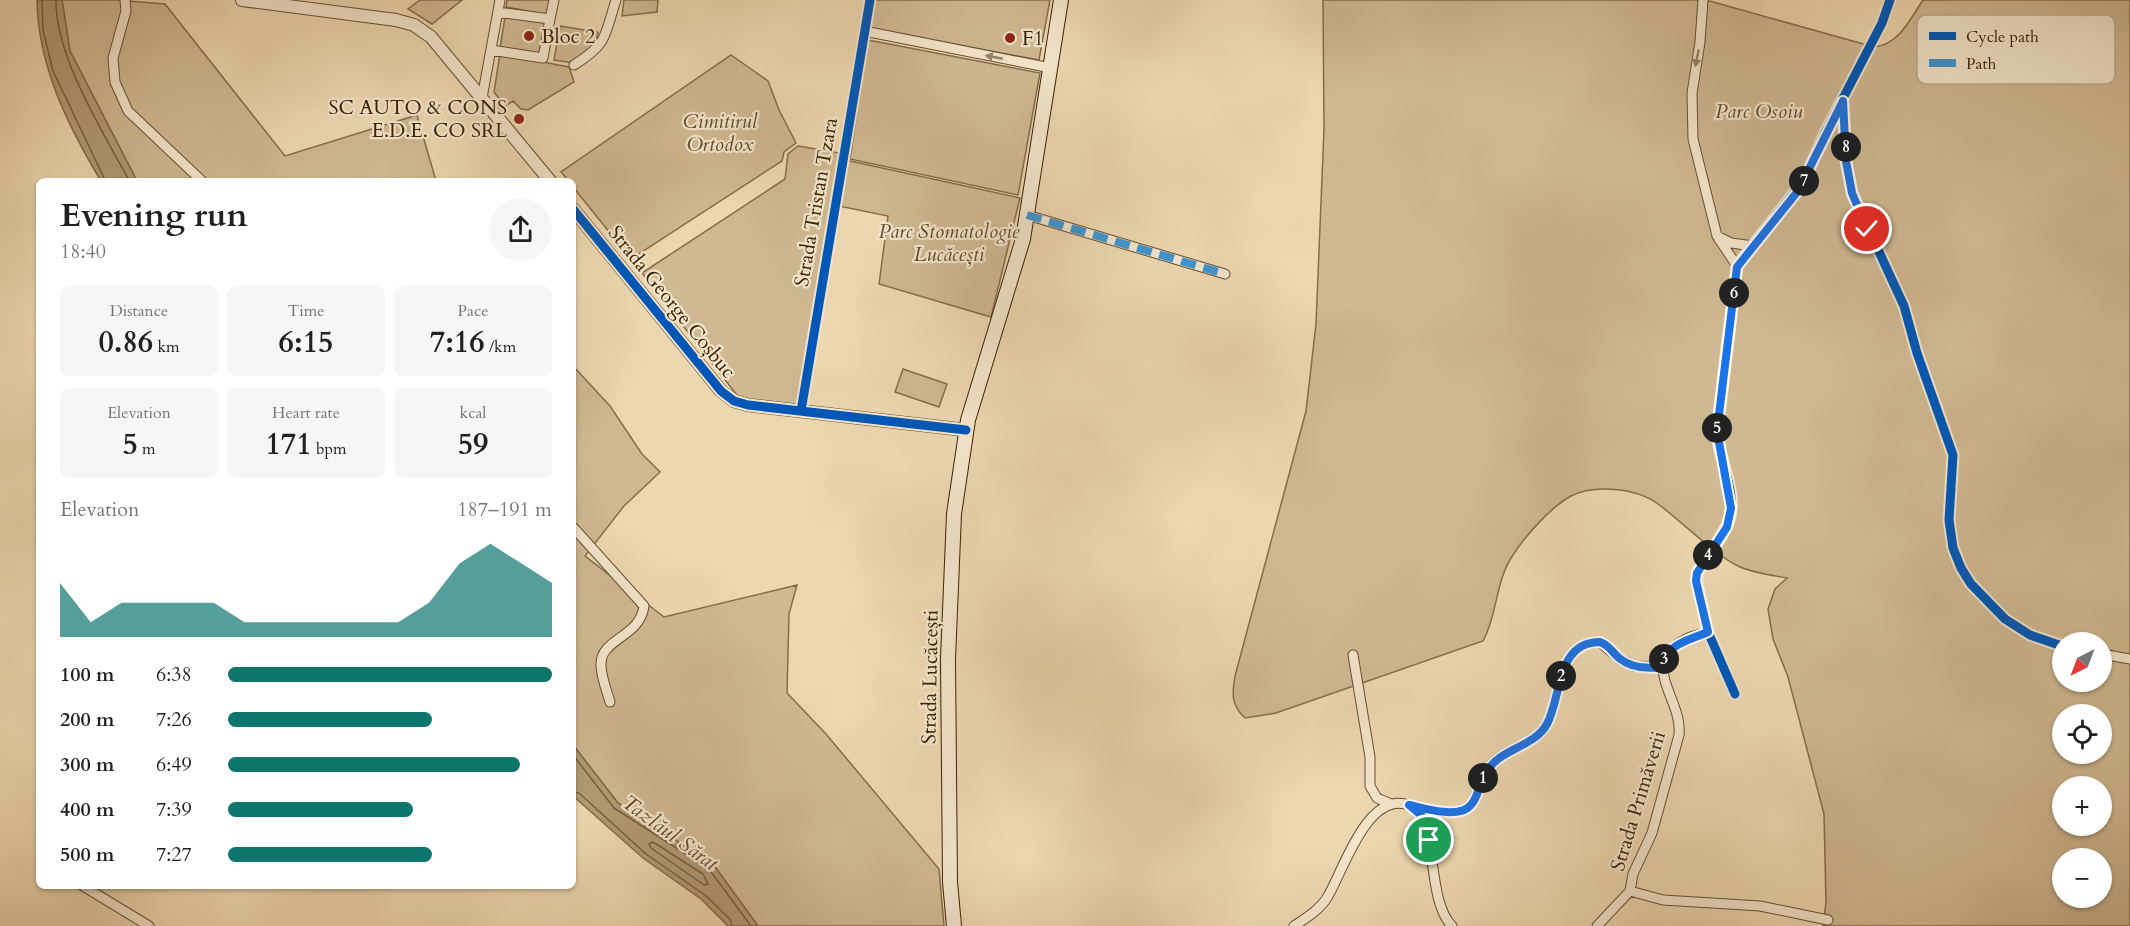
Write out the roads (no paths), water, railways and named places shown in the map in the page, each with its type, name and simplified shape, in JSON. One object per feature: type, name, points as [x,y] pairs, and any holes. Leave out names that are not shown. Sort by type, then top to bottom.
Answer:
[{"type":"main road","name":"Strada Lucăcești","points":[[954,926],[950,882],[948,659],[954,514],[966,430],[1013,279],[1027,215],[1061,0]]},
{"type":"street","points":[[125,0],[126,11],[114,58],[115,82],[128,111],[199,178]]},
{"type":"street","points":[[242,0],[396,20],[414,25],[431,37],[548,178]]},
{"type":"street","points":[[482,98],[500,0]]},
{"type":"street","points":[[491,50],[543,58],[554,0]]},
{"type":"street","points":[[574,65],[599,47],[606,37],[616,0]]},
{"type":"street","name":"Strada Tristan Tzara","points":[[801,411],[870,0]]},
{"type":"street","points":[[1703,0],[1700,42],[1692,93],[1693,139],[1718,236],[1737,267]]},
{"type":"street","points":[[1735,694],[1708,632],[1696,581],[1697,573],[1727,527],[1731,508],[1717,441],[1737,267],[1806,179],[1825,133],[1882,23],[1890,0]]},
{"type":"street","points":[[498,12],[550,19]]},
{"type":"street","points":[[864,31],[1051,68]]},
{"type":"street","points":[[1843,101],[1846,161],[1852,193],[1904,306],[1917,353],[1953,456],[1949,519],[1953,548],[1971,584],[2005,619],[2030,635],[2052,643]]},
{"type":"street","name":"Strada George Coșbuc","points":[[576,213],[721,391],[734,401],[748,405],[966,430]]},
{"type":"street","points":[[1027,215],[1224,274]]},
{"type":"street","points":[[1718,236],[1731,243],[1753,246]]},
{"type":"street","points":[[576,530],[637,595],[644,606],[635,627],[614,642],[602,656],[600,667],[610,702]]},
{"type":"street","points":[[1353,655],[1370,757],[1370,786],[1377,798],[1391,804],[1456,812],[1467,809],[1475,799],[1490,766],[1504,754],[1536,736],[1547,723],[1564,668],[1572,655],[1584,645],[1600,642],[1620,659],[1634,666],[1662,667],[1665,658],[1684,640],[1708,632]]},
{"type":"street","points":[[2112,655],[2130,658]]},
{"type":"street","name":"Strada Primăverii","points":[[1598,926],[1630,891],[1633,874],[1652,833],[1679,735],[1680,718],[1662,676],[1662,667]]},
{"type":"street","points":[[1294,926],[1311,914],[1328,897],[1359,836],[1379,810],[1391,804]]},
{"type":"street","points":[[1409,805],[1418,811],[1425,823],[1442,909],[1452,926]]},
{"type":"street","points":[[88,889],[149,926]]},
{"type":"street","points":[[1630,891],[1663,900],[1760,906],[1828,920]]},
{"type":"water","points":[[37,0],[62,0],[70,51],[135,178],[99,178],[77,139],[57,95],[49,72],[39,24]]},
{"type":"water","points":[[576,749],[618,803],[713,864],[758,926],[728,926],[701,899],[643,858],[576,799]]},
{"type":"place","name":"Bloc 2","points":[[529,36]]},
{"type":"place","name":"F1","points":[[1010,38]]},
{"type":"place","name":"SC AUTO & CONS E.D.E. CO SRL","points":[[519,119]]},
{"type":"park label","name":"Parc Osoiu","points":[[1759,111]]},
{"type":"park label","name":"Cimitirul Ortodox","points":[[720,132]]},
{"type":"park label","name":"Parc Stomatologie Lucăcești","points":[[949,242]]},
{"type":"water label","name":"Tazlăul Sărat","points":[[670,833]]}]
